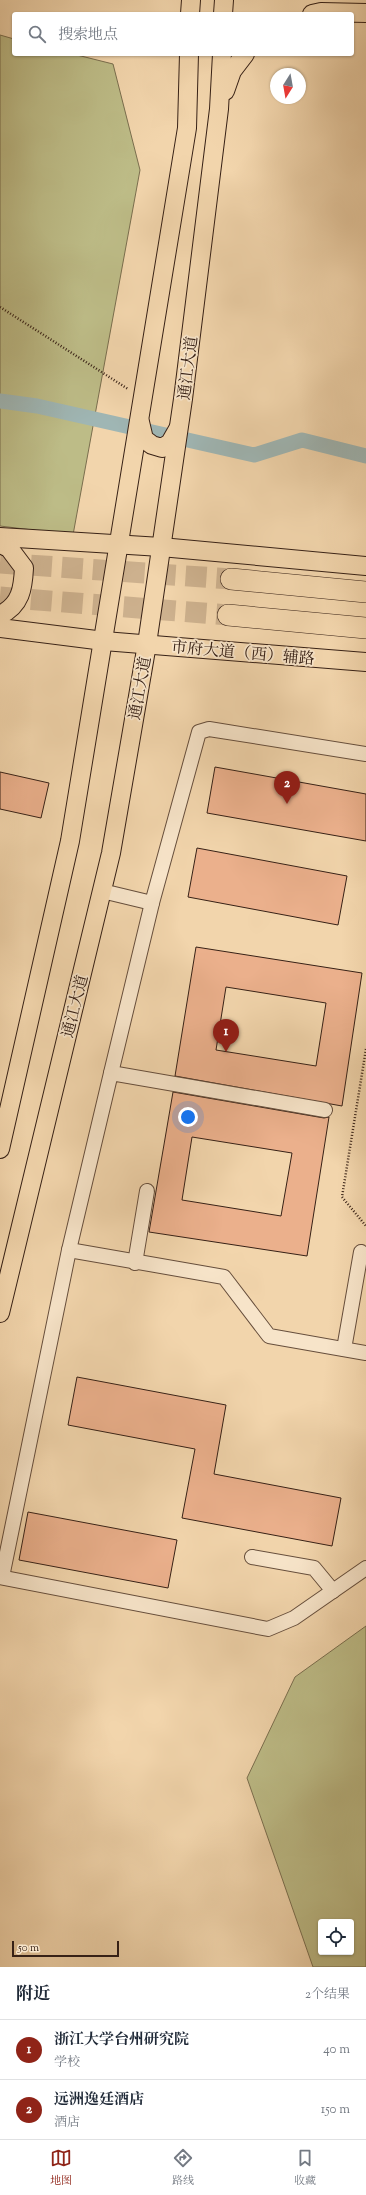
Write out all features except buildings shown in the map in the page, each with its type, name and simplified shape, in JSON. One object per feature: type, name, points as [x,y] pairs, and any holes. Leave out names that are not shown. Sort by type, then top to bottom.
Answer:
[{"type":"highway","points":[[231,578],[366,592]]},
{"type":"highway","points":[[228,615],[366,628]]},
{"type":"main road","points":[[190,12],[191,0]]},
{"type":"main road","points":[[223,12],[224,0]]},
{"type":"main road","points":[[327,0],[366,10]]},
{"type":"main road","points":[[354,13],[366,13]]},
{"type":"main road","points":[[0,1150],[70,841],[144,399],[187,128],[189,56]]},
{"type":"main road","name":"通江大道","points":[[0,1313],[110,854],[147,644],[183,399],[219,109],[222,56]]},
{"type":"main road","points":[[219,109],[232,71],[243,56]]},
{"type":"main road","points":[[140,422],[144,439],[152,445],[162,448],[170,443],[178,430]]},
{"type":"main road","points":[[0,537],[161,547],[366,566]]},
{"type":"main road","points":[[0,544],[9,548],[24,568],[23,590],[6,612],[0,616]]},
{"type":"main road","name":"市府大道（西）辅路","points":[[0,628],[104,642],[147,644],[366,662]]},
{"type":"street","points":[[366,754],[209,729],[199,732],[152,903],[69,1250],[1,1577],[268,1629],[294,1618],[366,1568]]},
{"type":"street","points":[[102,891],[152,903]]},
{"type":"street","points":[[111,1073],[325,1110]]},
{"type":"street","points":[[135,1263],[147,1191]]},
{"type":"street","points":[[69,1250],[135,1263],[224,1277],[269,1336],[366,1353]]},
{"type":"street","points":[[344,1349],[361,1252]]},
{"type":"street","points":[[252,1557],[314,1568],[333,1591]]},
{"type":"path","points":[[0,307],[144,399]]},
{"type":"path","points":[[366,1049],[342,1197],[366,1226]]},
{"type":"shaded area","points":[[0,35],[12,38],[12,56],[81,56],[113,64],[140,170],[73,535],[0,526]]},
{"type":"shaded area","points":[[366,1626],[366,1967],[313,1967],[247,1778],[295,1677]]},
{"type":"waterway","points":[[0,401],[37,406],[254,455],[302,440],[366,456]]},
{"type":"tunnel","points":[[0,563],[231,579]]},
{"type":"tunnel","points":[[0,597],[228,615]]},
{"type":"place","name":"远洲逸廷酒店","points":[[287,804]]},
{"type":"place","name":"浙江大学台州研究院","points":[[226,1052]]}]
